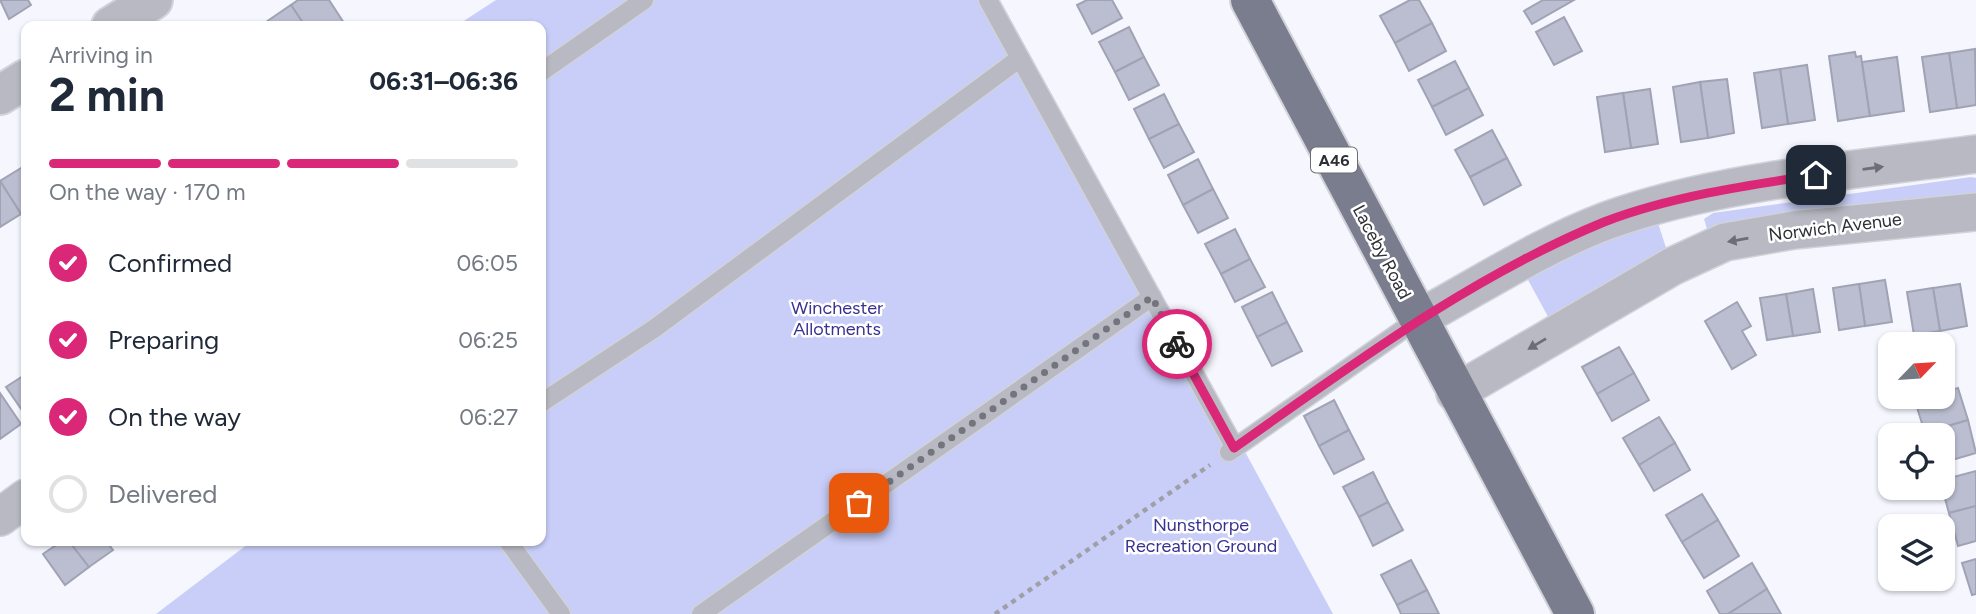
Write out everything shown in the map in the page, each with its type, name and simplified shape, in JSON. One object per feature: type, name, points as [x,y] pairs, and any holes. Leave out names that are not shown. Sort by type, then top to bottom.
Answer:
[{"type":"highway","name":"Laceby Road","points":[[1250,0],[1455,393],[1575,614]]},
{"type":"street","points":[[0,95],[21,82]]},
{"type":"street","points":[[1418,319],[1595,226],[1762,182],[1976,154]]},
{"type":"street","points":[[1678,202],[1696,253]]},
{"type":"street","name":"Norwich Avenue","points":[[1455,393],[1696,253],[1725,242],[1794,230],[1976,212]]},
{"type":"street","points":[[0,517],[21,502]]},
{"type":"lane","points":[[546,68],[643,0]]},
{"type":"lane","points":[[988,0],[1152,297],[1232,450],[1418,319]]},
{"type":"lane","points":[[546,399],[655,328],[1020,58]]},
{"type":"lane","points":[[701,614],[1152,297]]},
{"type":"lane","points":[[512,546],[561,614]]},
{"type":"path","points":[[995,614],[1232,450]]},
{"type":"green space","name":"Winchester Allotments","points":[[496,0],[1000,0],[1333,614],[156,614],[245,546],[546,546],[546,21],[464,21]]},
{"type":"green space","points":[[1976,178],[1976,195],[1708,232],[1704,219],[1713,213]]},
{"type":"green space","points":[[1658,223],[1668,254],[1552,324],[1527,278],[1591,243]]},
{"type":"building","points":[[0,0],[28,0],[31,5],[9,19]]},
{"type":"building","points":[[298,0],[329,0],[343,21],[302,21],[291,5]]},
{"type":"building","points":[[1087,0],[1112,0],[1122,18],[1092,34],[1077,5]]},
{"type":"building","points":[[1410,0],[1419,0],[1432,23],[1395,43],[1380,16]]},
{"type":"building","points":[[1543,0],[1574,0],[1532,24],[1524,11]]},
{"type":"building","points":[[291,5],[302,21],[267,21]]},
{"type":"building","points":[[1564,17],[1582,51],[1554,65],[1536,32]]},
{"type":"building","points":[[1432,23],[1446,51],[1409,71],[1395,43]]},
{"type":"building","points":[[1129,27],[1144,57],[1115,72],[1099,42]]},
{"type":"building","points":[[1975,49],[1976,105],[1957,108],[1949,53]]},
{"type":"building","points":[[1855,52],[1856,57],[1861,56],[1870,116],[1838,121],[1829,56]]},
{"type":"building","points":[[1949,53],[1957,108],[1930,112],[1922,57]]},
{"type":"building","points":[[1144,57],[1159,85],[1129,100],[1115,72]]},
{"type":"building","points":[[1897,57],[1904,111],[1870,116],[1862,62]]},
{"type":"building","points":[[1455,61],[1469,88],[1432,107],[1418,80]]},
{"type":"building","points":[[1807,65],[1815,120],[1788,124],[1780,69]]},
{"type":"building","points":[[1780,69],[1788,124],[1762,128],[1754,73]]},
{"type":"building","points":[[1727,79],[1734,133],[1708,138],[1700,82]]},
{"type":"building","points":[[1700,82],[1708,138],[1681,142],[1673,87]]},
{"type":"building","points":[[1469,88],[1483,115],[1446,135],[1432,107]]},
{"type":"building","points":[[1650,89],[1658,144],[1631,148],[1623,93]]},
{"type":"building","points":[[1623,93],[1631,148],[1605,152],[1597,97]]},
{"type":"building","points":[[1164,94],[1179,124],[1149,139],[1134,109]]},
{"type":"building","points":[[1179,124],[1194,152],[1164,168],[1149,139]]},
{"type":"building","points":[[1492,130],[1507,158],[1470,177],[1455,150]]},
{"type":"building","points":[[1507,158],[1521,185],[1484,205],[1470,177]]},
{"type":"building","points":[[1198,159],[1213,189],[1183,205],[1168,175]]},
{"type":"building","points":[[21,168],[21,214],[0,181]]},
{"type":"building","points":[[0,181],[21,214],[0,227]]},
{"type":"building","points":[[1213,189],[1228,218],[1198,233],[1183,205]]},
{"type":"building","points":[[1235,229],[1250,259],[1221,274],[1205,244]]},
{"type":"building","points":[[1250,259],[1265,287],[1235,302],[1221,274]]},
{"type":"building","points":[[1885,280],[1892,322],[1865,326],[1859,284]]},
{"type":"building","points":[[1859,284],[1865,326],[1839,330],[1833,288]]},
{"type":"building","points":[[1960,284],[1967,326],[1940,331],[1933,288]]},
{"type":"building","points":[[1933,288],[1940,331],[1914,332],[1907,292]]},
{"type":"building","points":[[1813,289],[1820,332],[1793,336],[1786,294]]},
{"type":"building","points":[[1272,292],[1287,322],[1257,337],[1242,307]]},
{"type":"building","points":[[1786,294],[1793,336],[1767,340],[1760,298]]},
{"type":"building","points":[[1737,302],[1751,326],[1742,331],[1756,355],[1732,369],[1705,321]]},
{"type":"building","points":[[1287,322],[1302,351],[1272,366],[1257,337]]},
{"type":"building","points":[[1619,347],[1634,373],[1597,394],[1582,367]]},
{"type":"building","points":[[1634,373],[1649,400],[1612,421],[1597,394]]},
{"type":"building","points":[[21,377],[21,409],[6,387]]},
{"type":"building","points":[[1958,388],[1968,420],[1955,424],[1922,423],[1918,410],[1955,410],[1955,389]]},
{"type":"building","points":[[0,393],[21,424],[0,439]]},
{"type":"building","points":[[1334,400],[1349,430],[1319,446],[1304,416]]},
{"type":"building","points":[[1659,417],[1675,443],[1639,465],[1623,438]]},
{"type":"building","points":[[1968,420],[1976,453],[1955,459],[1955,424]]},
{"type":"building","points":[[1349,430],[1364,459],[1334,474],[1319,446]]},
{"type":"building","points":[[1675,443],[1690,470],[1654,491],[1639,465]]},
{"type":"building","points":[[1976,471],[1976,506],[1949,513],[1945,500],[1955,500],[1955,477]]},
{"type":"building","points":[[1373,472],[1388,502],[1359,517],[1343,487]]},
{"type":"building","points":[[1702,494],[1718,520],[1682,542],[1666,515]]},
{"type":"building","points":[[1388,502],[1403,530],[1373,546],[1359,517]]},
{"type":"building","points":[[1976,506],[1976,541],[1958,546],[1955,514],[1949,513]]},
{"type":"building","points":[[1718,520],[1739,556],[1704,578],[1682,542]]},
{"type":"building","points":[[55,546],[73,546],[89,567],[65,585],[43,554]]},
{"type":"building","points":[[73,546],[110,546],[113,550],[89,567]]},
{"type":"building","points":[[1976,559],[1976,594],[1972,595],[1962,563]]},
{"type":"building","points":[[1411,560],[1427,590],[1397,605],[1381,575]]},
{"type":"building","points":[[1752,563],[1767,589],[1728,614],[1720,614],[1707,591]]},
{"type":"building","points":[[1767,589],[1781,614],[1728,614]]},
{"type":"building","points":[[1427,590],[1439,614],[1401,614],[1397,605]]},
{"type":"way so far","points":[[859,503],[1152,297],[1177,344]]},
{"type":"route","points":[[1177,344],[1234,448],[1418,319],[1559,242],[1606,221],[1656,207],[1762,182],[1816,175]]},
{"type":"park label","name":"Nunsthorpe Recreation Ground","points":[[1201,535]]}]
